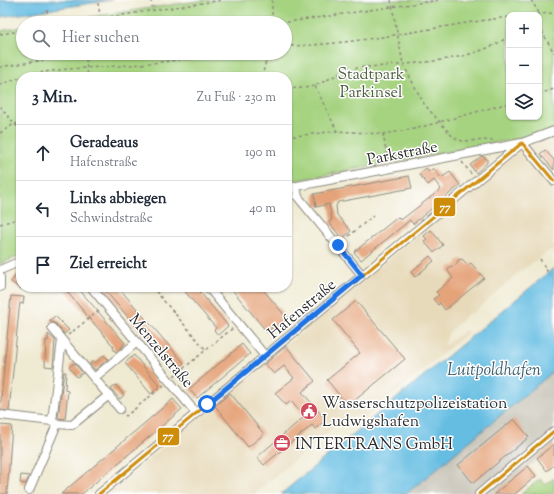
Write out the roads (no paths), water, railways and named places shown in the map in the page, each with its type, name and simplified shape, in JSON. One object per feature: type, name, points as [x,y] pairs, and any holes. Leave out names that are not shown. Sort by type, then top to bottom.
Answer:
[{"type":"street","points":[[554,130],[522,143],[554,182]]},
{"type":"street","name":"Parkstraße","points":[[292,187],[522,143]]},
{"type":"street","name":"Hafenstraße","points":[[99,494],[522,143]]},
{"type":"street","points":[[296,187],[298,197],[362,275]]},
{"type":"street","points":[[0,270],[16,262]]},
{"type":"street","points":[[0,277],[0,287]]},
{"type":"street","name":"Menzelstraße","points":[[96,292],[196,413]]},
{"type":"street","points":[[212,292],[265,356]]},
{"type":"street","points":[[52,328],[120,409]]},
{"type":"street","points":[[29,490],[55,422],[62,340]]},
{"type":"street","points":[[94,378],[137,342]]},
{"type":"street","points":[[0,415],[55,422],[72,426],[109,395]]},
{"type":"street","points":[[479,494],[554,431]]},
{"type":"water","points":[[0,0],[112,0],[0,17]]},
{"type":"water","name":"Luitpoldhafen","points":[[554,268],[554,371],[406,494],[281,494]]},
{"type":"place","name":"Wasserschutzpolizeistation Ludwigshafen","points":[[309,411]]},
{"type":"place","name":"INTERTRANS GmbH","points":[[282,443]]},
{"type":"park label","name":"Stadtpark Parkinsel","points":[[371,82]]}]
